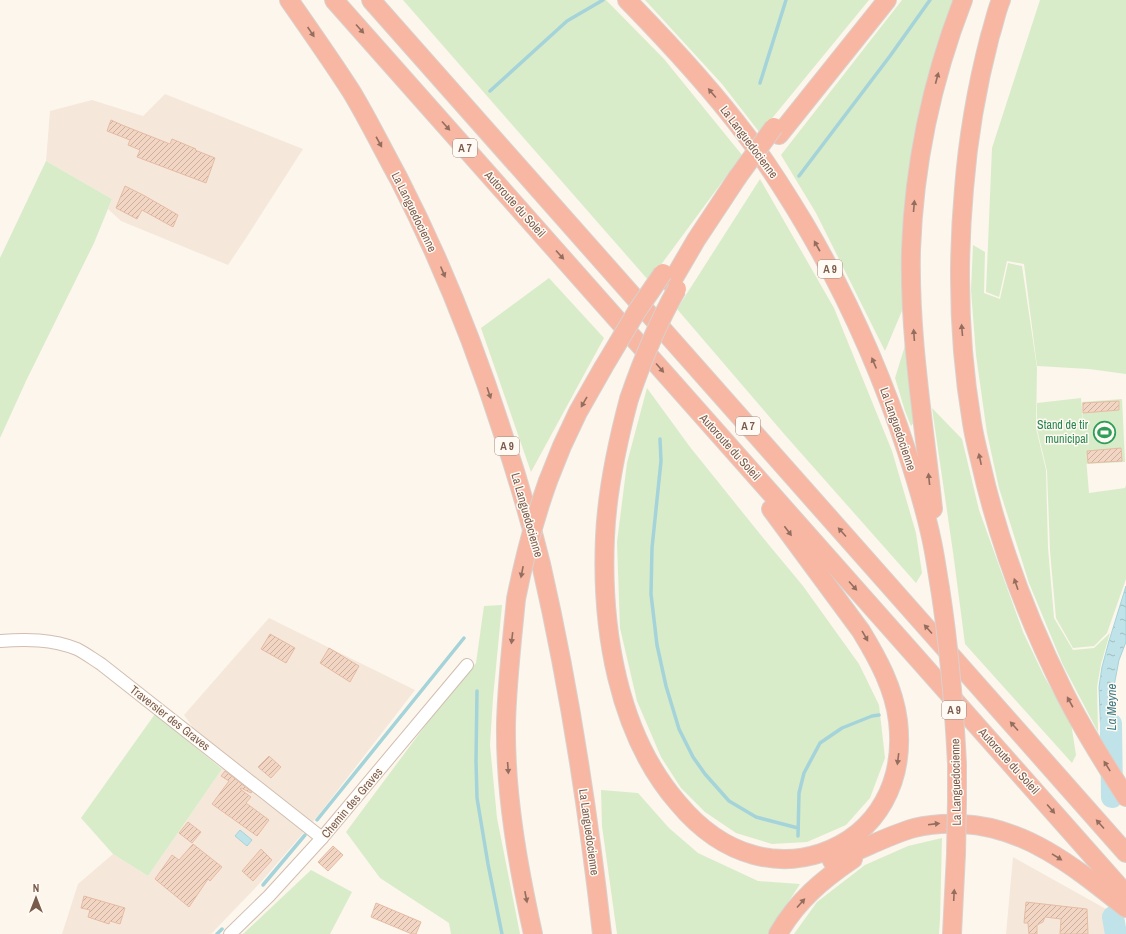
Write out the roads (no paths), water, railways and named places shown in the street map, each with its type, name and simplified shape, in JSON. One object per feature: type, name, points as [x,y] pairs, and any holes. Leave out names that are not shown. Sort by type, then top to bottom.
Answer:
[{"type":"highway","name":"La Languedocienne","points":[[289,0],[351,92],[416,212],[450,288],[496,412],[516,475],[538,554],[557,638],[573,722],[587,814],[602,934]]},
{"type":"highway","name":"Autoroute du Soleil","points":[[334,0],[1126,894]]},
{"type":"highway","name":"A 7","points":[[371,0],[1126,853]]},
{"type":"highway","name":"La Languedocienne","points":[[627,0],[692,70],[745,134],[782,186],[837,282],[861,332],[884,386],[920,494],[931,537],[940,588],[950,664],[957,764],[956,854],[952,934]]},
{"type":"highway","points":[[877,0],[735,185],[696,240],[670,282],[646,332],[610,442],[601,495],[598,533],[598,596],[605,656],[613,689],[623,722],[643,769],[662,798],[676,816],[708,844],[737,859],[748,863],[773,868],[787,869],[811,867],[835,860],[902,832],[931,824],[969,824],[992,828],[1031,842],[1059,858],[1095,883],[1126,908]]},
{"type":"highway","points":[[777,131],[888,0]]},
{"type":"highway","points":[[940,588],[930,479],[916,356],[913,320],[911,252],[915,194],[925,129],[943,55],[963,0]]},
{"type":"highway","points":[[1001,0],[983,62],[974,106],[966,162],[962,210],[959,265],[961,320],[972,424],[987,491],[1019,591],[1065,693],[1088,736],[1126,796]]},
{"type":"highway","points":[[533,934],[514,828],[507,757],[506,725],[516,600],[523,566],[537,513],[548,481],[578,412],[637,311],[670,282]]},
{"type":"highway","points":[[626,395],[612,473],[607,514],[605,562],[607,609],[612,647],[619,683],[632,725],[647,758],[663,785],[683,810],[707,832],[731,846],[753,855],[786,859],[807,857],[841,845],[864,828],[881,808],[891,787],[898,759],[899,732],[895,705],[887,681],[873,651],[861,631],[697,410]]},
{"type":"highway","points":[[778,934],[786,920],[814,888],[825,878],[874,843]]},
{"type":"street","name":"Traversier des Graves","points":[[0,641],[38,640],[60,643],[78,650],[101,664],[322,838]]},
{"type":"street","name":"Chemin des Graves","points":[[230,934],[269,896],[322,838],[467,665]]},
{"type":"water","points":[[1126,586],[1126,642],[1119,660],[1114,686],[1118,764],[1101,738],[1099,687],[1102,667]]},
{"type":"water","points":[[240,830],[252,840],[247,846],[235,836]]},
{"type":"waterway","points":[[490,91],[567,21],[603,0]]},
{"type":"waterway","points":[[760,83],[786,0]]},
{"type":"waterway","points":[[799,176],[890,56],[930,0]]},
{"type":"waterway","points":[[660,439],[661,461],[652,548],[651,594],[657,645],[666,686],[679,729],[693,757],[705,774],[729,801],[756,817],[798,828]]},
{"type":"waterway","points":[[317,820],[464,638]]},
{"type":"waterway","points":[[477,691],[477,798],[502,934]]},
{"type":"waterway","points":[[798,836],[799,793],[804,773],[820,743],[842,728],[872,716],[879,715]]},
{"type":"waterway","name":"La Meyne","points":[[1111,724],[1112,797]]},
{"type":"waterway","points":[[263,885],[305,835]]},
{"type":"waterway","name":"La Meyne","points":[[1113,917],[1116,934]]},
{"type":"waterway","points":[[217,934],[222,929]]},
{"type":"place","name":"Stand de tir municipal","points":[[1104,432]]}]
